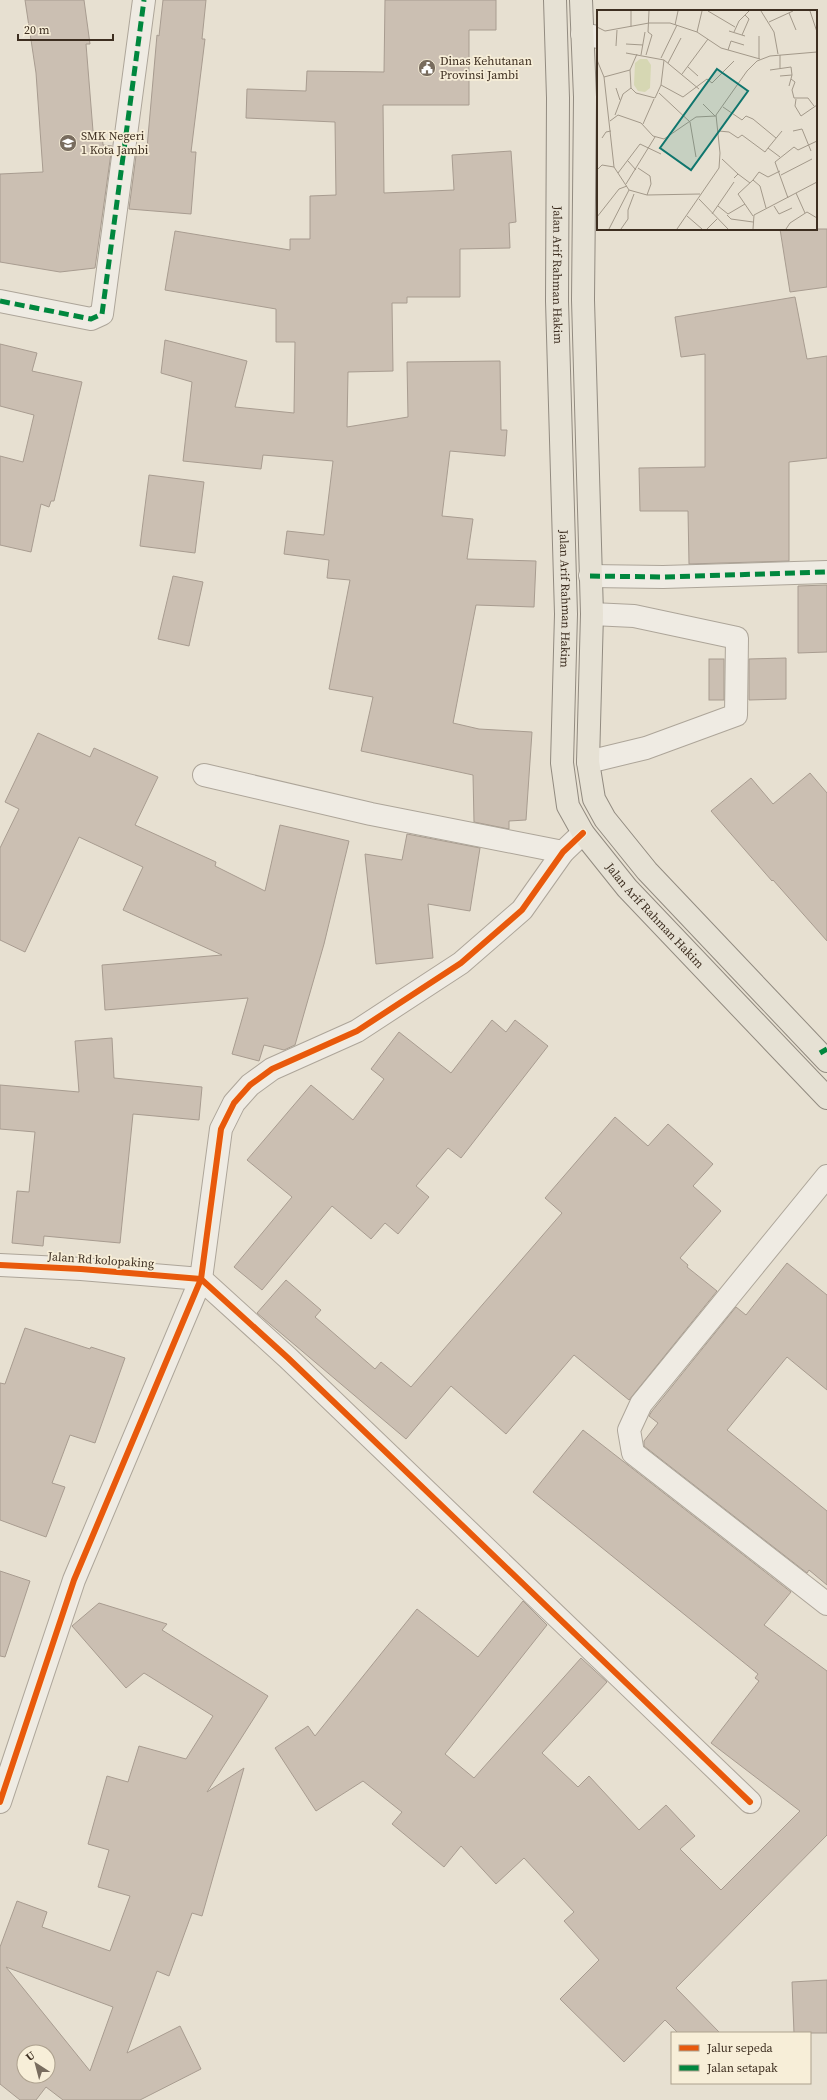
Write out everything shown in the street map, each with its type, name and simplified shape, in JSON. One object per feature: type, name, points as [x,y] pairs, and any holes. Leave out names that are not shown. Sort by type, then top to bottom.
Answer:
[{"type":"main road","name":"Jalan Arif Rahman Hakim","points":[[555,0],[558,98],[557,301],[566,614],[562,763],[568,806],[583,833],[627,888],[827,1098]]},
{"type":"main road","name":"Jalan Arif Rahman Hakim","points":[[581,0],[590,36],[584,97],[583,300],[592,614],[588,762],[594,799],[605,819],[647,871],[825,1054]]},
{"type":"main road","points":[[566,614],[592,614]]},
{"type":"main road","points":[[562,763],[588,762]]},
{"type":"street","points":[[0,301],[91,319],[102,314],[144,0]]},
{"type":"street","points":[[590,576],[663,577],[827,572]]},
{"type":"street","points":[[588,762],[646,748],[736,715],[737,638],[634,616],[592,614]]},
{"type":"street","points":[[204,775],[371,814],[563,852]]},
{"type":"street","points":[[0,1802],[74,1580],[201,1279],[221,1129],[234,1103],[250,1085],[272,1069],[357,1032],[462,963],[522,910],[563,852],[583,833]]},
{"type":"street","points":[[827,1176],[641,1404],[629,1430],[634,1453],[827,1604]]},
{"type":"street","name":"Jalan Rd kolopaking","points":[[0,1265],[81,1268],[201,1279]]},
{"type":"street","points":[[201,1279],[288,1358],[750,1802]]},
{"type":"building","points":[[25,0],[84,0],[90,44],[86,44],[93,131],[102,131],[103,145],[112,146],[95,268],[60,272],[0,262],[0,174],[43,172],[36,73]]},
{"type":"building","points":[[163,0],[206,0],[202,39],[205,39],[191,152],[196,152],[191,214],[129,209],[137,148],[147,148],[157,35],[159,36]]},
{"type":"building","points":[[385,0],[496,0],[496,30],[469,30],[469,105],[383,105],[384,193],[454,190],[452,155],[511,151],[516,222],[509,223],[510,248],[460,249],[460,297],[407,297],[407,303],[392,303],[393,371],[348,372],[347,427],[408,417],[407,362],[500,361],[501,430],[507,430],[505,456],[450,451],[442,516],[473,519],[467,559],[536,561],[534,607],[476,605],[453,723],[479,729],[532,732],[526,820],[509,821],[509,829],[474,822],[473,775],[361,751],[373,697],[329,689],[350,580],[327,578],[329,560],[284,554],[287,531],[324,535],[333,461],[263,455],[261,469],[183,461],[192,382],[161,373],[165,340],[247,361],[235,407],[294,413],[295,342],[276,342],[276,309],[165,290],[175,231],[290,250],[290,239],[310,239],[310,196],[336,195],[335,122],[246,118],[247,89],[306,91],[307,71],[384,72]]},
{"type":"building","points":[[827,229],[827,287],[790,292],[780,230]]},
{"type":"building","points":[[795,297],[807,359],[827,356],[827,458],[789,462],[789,561],[689,564],[688,511],[640,511],[639,468],[705,467],[705,354],[681,357],[675,317]]},
{"type":"building","points":[[0,344],[37,353],[32,371],[82,382],[54,501],[51,501],[49,507],[41,504],[31,552],[0,545],[0,456],[23,462],[34,415],[0,406]]},
{"type":"building","points":[[149,475],[204,482],[195,553],[140,546]]},
{"type":"building","points":[[173,576],[203,582],[189,646],[158,639]]},
{"type":"building","points":[[827,585],[827,652],[798,653],[798,586]]},
{"type":"building","points":[[786,658],[786,699],[749,700],[749,659]]},
{"type":"building","points":[[709,659],[724,659],[724,700],[709,700]]},
{"type":"building","points":[[38,733],[90,757],[94,748],[158,777],[135,825],[216,862],[215,866],[265,891],[280,825],[349,841],[324,944],[295,1045],[284,1050],[264,1045],[259,1061],[232,1054],[248,998],[105,1010],[102,965],[222,955],[123,910],[143,867],[79,837],[25,952],[0,940],[0,848],[19,809],[5,802]]},
{"type":"building","points":[[810,773],[827,793],[827,941],[711,811],[751,778],[773,804]]},
{"type":"building","points":[[407,834],[480,848],[470,911],[428,904],[433,958],[376,964],[365,854],[402,860]]},
{"type":"building","points":[[492,1020],[506,1032],[515,1020],[548,1046],[461,1158],[448,1148],[416,1186],[429,1197],[398,1234],[385,1223],[371,1239],[332,1206],[262,1290],[234,1267],[292,1197],[247,1160],[311,1085],[353,1120],[384,1079],[371,1069],[399,1032],[451,1073]]},
{"type":"building","points":[[112,1038],[114,1078],[202,1087],[199,1120],[133,1114],[120,1243],[44,1236],[43,1246],[12,1243],[17,1191],[29,1192],[35,1132],[0,1129],[0,1085],[79,1092],[75,1041]]},
{"type":"building","points":[[615,1117],[648,1146],[668,1124],[713,1164],[693,1186],[721,1211],[680,1258],[688,1265],[687,1267],[717,1291],[629,1400],[574,1355],[506,1434],[451,1386],[406,1439],[257,1313],[286,1280],[321,1310],[315,1317],[375,1369],[381,1362],[411,1387],[562,1213],[545,1198]]},
{"type":"building","points":[[787,1263],[827,1295],[827,1390],[787,1357],[727,1430],[827,1511],[827,1585],[809,1570],[807,1573],[644,1446],[644,1441],[658,1423],[649,1416],[652,1411],[736,1307],[746,1315]]},
{"type":"building","points":[[25,1328],[90,1349],[91,1347],[125,1358],[95,1443],[70,1435],[52,1483],[65,1487],[46,1537],[0,1520],[0,1383],[5,1384]]},
{"type":"building","points":[[583,1430],[791,1592],[764,1625],[827,1671],[827,1835],[676,1988],[719,2032],[677,2032],[665,2020],[624,2062],[560,1999],[599,1960],[564,1921],[574,1912],[524,1858],[496,1884],[461,1846],[444,1867],[392,1824],[402,1812],[363,1781],[316,1811],[275,1748],[308,1726],[315,1736],[417,1609],[478,1657],[523,1601],[547,1625],[445,1754],[474,1778],[581,1658],[607,1682],[542,1753],[578,1787],[589,1776],[639,1830],[666,1805],[695,1836],[680,1849],[721,1890],[800,1811],[711,1743],[759,1681],[755,1678],[758,1674],[533,1492]]},
{"type":"building","points":[[0,1571],[30,1581],[5,1657],[0,1656]]},
{"type":"building","points":[[99,1603],[167,1624],[162,1630],[268,1696],[207,1792],[244,1768],[202,1916],[192,1913],[169,1976],[157,1971],[127,2053],[180,2026],[201,2069],[140,2100],[63,2100],[46,2087],[36,2100],[20,2100],[0,2084],[0,1947],[17,1901],[47,1912],[42,1927],[110,1951],[130,1896],[98,1887],[109,1850],[88,1844],[107,1776],[128,1782],[139,1746],[186,1759],[213,1716],[144,1673],[126,1688],[72,1626]],"holes":[[[6,1967],[113,2007],[90,2071]]]},
{"type":"building","points":[[827,1980],[827,2033],[794,2032],[792,1982]]},
{"type":"marked path","points":[[0,301],[91,319],[102,314],[144,0]]},
{"type":"marked path","points":[[590,576],[663,577],[827,572]]},
{"type":"marked path","points":[[820,1053],[827,1049]]},
{"type":"cycle path","points":[[0,1802],[74,1580],[201,1279],[221,1129],[234,1103],[250,1085],[272,1069],[357,1031],[461,963],[522,910],[563,852],[583,833]]},
{"type":"cycle path","points":[[0,1265],[81,1269],[201,1279],[288,1358],[750,1802]]},
{"type":"place","name":"Dinas Kehutanan Provinsi Jambi","points":[[427,68]]},
{"type":"place","name":"SMK Negeri 1 Kota Jambi","points":[[68,143]]}]
